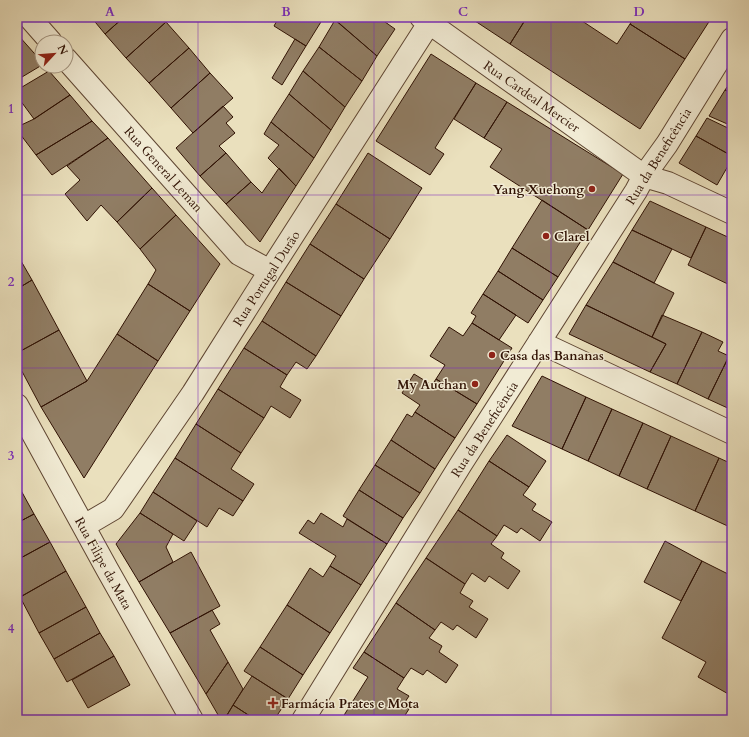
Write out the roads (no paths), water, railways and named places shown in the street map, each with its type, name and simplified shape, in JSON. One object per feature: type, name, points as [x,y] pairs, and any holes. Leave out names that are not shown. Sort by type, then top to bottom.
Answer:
[{"type":"street","points":[[29,17],[44,34]]},
{"type":"street","name":"Rua Cardeal Mercier","points":[[428,19],[644,176],[668,183],[732,213]]},
{"type":"street","name":"Rua Portugal Durão","points":[[84,526],[113,509],[193,393],[428,19]]},
{"type":"street","name":"Rua da Beneficência","points":[[303,720],[462,464],[732,40]]},
{"type":"street","name":"Rua General Leman","points":[[74,68],[239,254],[270,271]]},
{"type":"street","points":[[540,342],[732,433]]},
{"type":"street","name":"Rua Filipe da Mata","points":[[19,412],[192,720]]},
{"type":"place","name":"Yang Xuehong","points":[[592,189]]},
{"type":"place","name":"Clarel","points":[[546,236]]},
{"type":"place","name":"Casa das Bananas","points":[[492,355]]},
{"type":"place","name":"My Auchan","points":[[475,384]]},
{"type":"place","name":"Farmácia Prates e Mota","points":[[273,703]]}]
